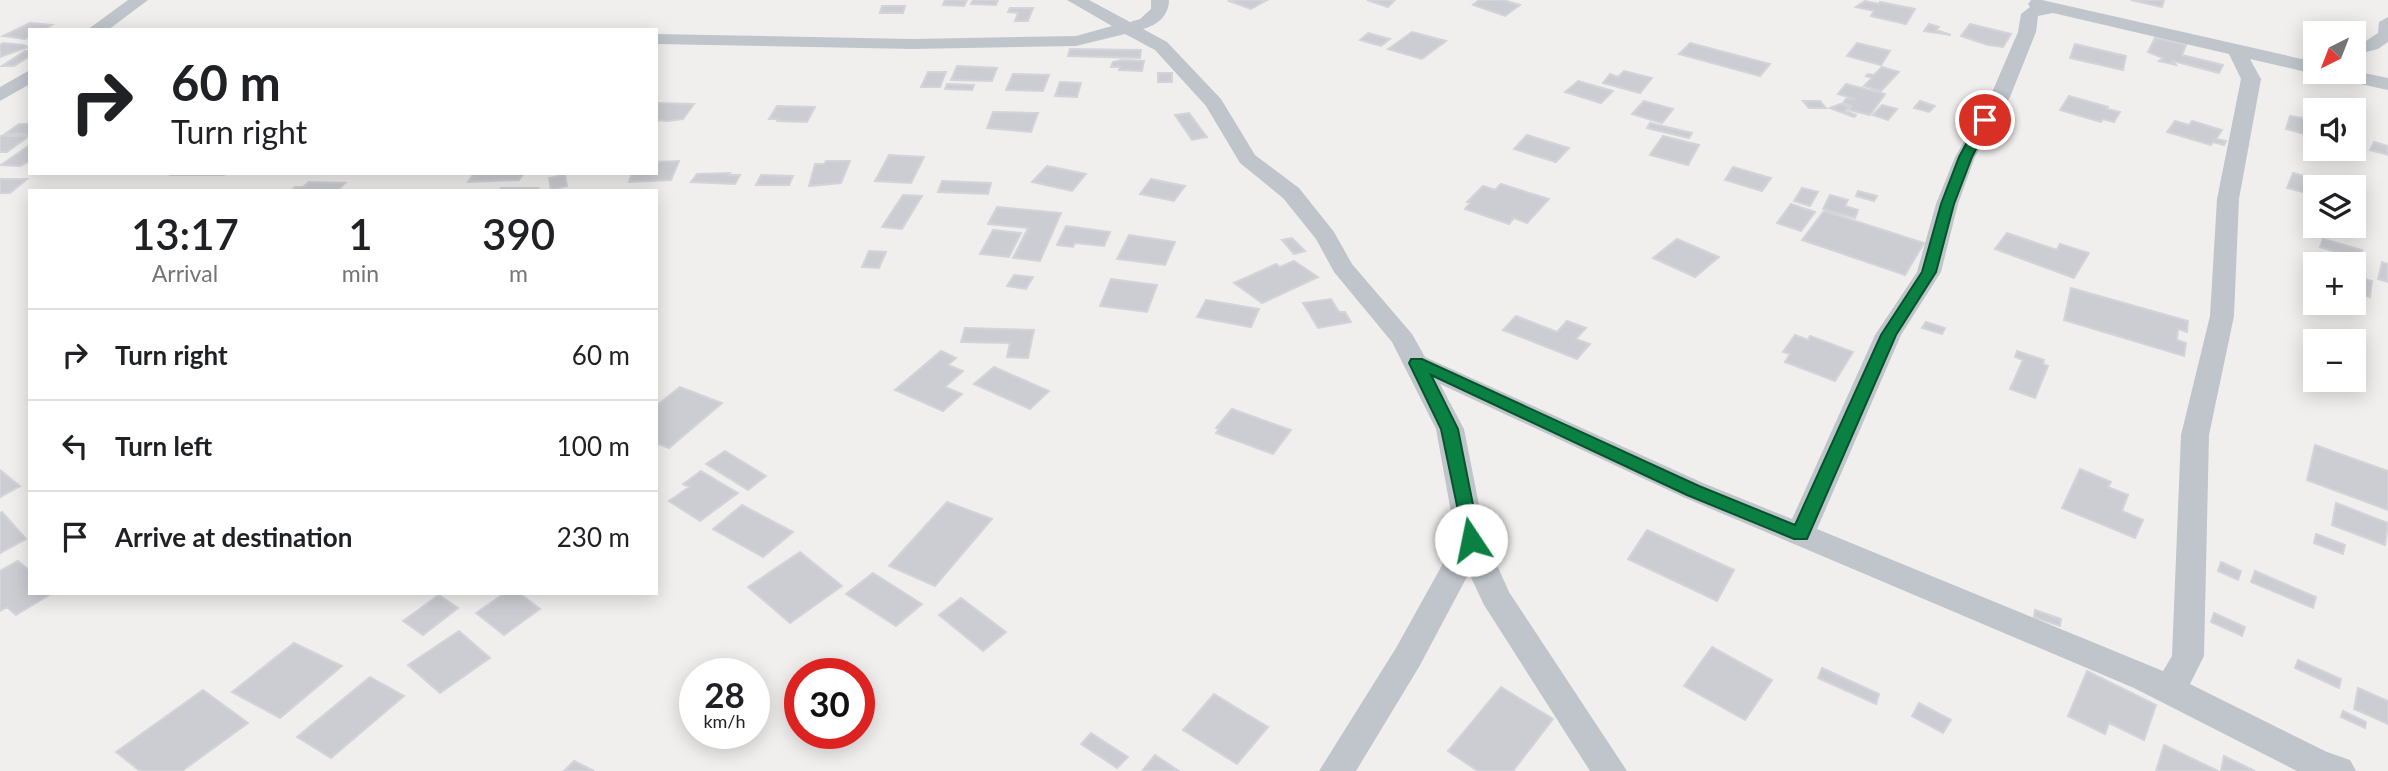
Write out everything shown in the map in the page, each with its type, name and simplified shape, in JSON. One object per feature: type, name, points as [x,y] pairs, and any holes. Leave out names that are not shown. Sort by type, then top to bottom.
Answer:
[{"type":"street","points":[[98,28],[139,0]]},
{"type":"street","points":[[1076,0],[1161,46],[1214,103],[1247,159],[1291,193],[1326,237],[1342,267],[1403,339],[1450,429],[1471,540],[1495,597],[1609,771]]},
{"type":"street","points":[[658,39],[913,44],[1076,41],[1146,23],[1160,10],[1160,0]]},
{"type":"street","points":[[2021,0],[2303,65]]},
{"type":"street","points":[[1800,535],[1888,335],[1929,272],[1947,204],[1965,157],[2000,97],[2028,32],[2030,14],[2039,9],[2052,8]]},
{"type":"street","points":[[2366,47],[2387,35],[2388,22]]},
{"type":"street","points":[[2170,690],[2188,656],[2195,435],[2222,316],[2228,199],[2241,147],[2251,79],[2237,51]]},
{"type":"street","points":[[0,95],[28,77]]},
{"type":"street","points":[[2366,80],[2388,85]]},
{"type":"street","points":[[1416,363],[1693,490],[2170,690],[2317,764],[2338,771]]},
{"type":"street","points":[[1337,771],[1433,614],[1471,540]]},
{"type":"building","points":[[945,0],[967,0],[964,6],[943,5]]},
{"type":"building","points":[[973,0],[998,0],[996,5],[971,4]]},
{"type":"building","points":[[1267,0],[1251,9],[1229,1]]},
{"type":"building","points":[[1367,0],[1395,0],[1388,7]]},
{"type":"building","points":[[1479,0],[1503,0],[1520,5],[1505,16],[1473,5]]},
{"type":"building","points":[[2131,0],[2164,0],[2162,7]]},
{"type":"building","points":[[1865,1],[1915,9],[1906,24],[1871,16],[1874,11],[1856,7]]},
{"type":"building","points":[[882,6],[905,6],[903,13],[880,13]]},
{"type":"building","points":[[1010,8],[1033,8],[1028,21],[1015,21],[1018,13],[1008,12]]},
{"type":"building","points":[[30,23],[52,25],[47,28],[28,28],[28,37],[25,39],[3,36]]},
{"type":"building","points":[[1929,24],[1939,27],[1936,30],[1951,35],[1924,31]]},
{"type":"building","points":[[1970,24],[2011,34],[2003,47],[1988,45],[1961,36]]},
{"type":"building","points":[[1412,32],[1446,41],[1422,59],[1388,49]]},
{"type":"building","points":[[1368,33],[1390,39],[1381,46],[1360,40]]},
{"type":"building","points":[[2155,38],[2186,45],[2182,55],[2223,65],[2219,73],[2173,61],[2176,65],[2159,61],[2163,58],[2148,52]]},
{"type":"building","points":[[3,43],[28,47],[0,57],[0,45]]},
{"type":"building","points":[[1690,43],[1770,64],[1760,76],[1679,54]]},
{"type":"building","points":[[1857,43],[1890,51],[1881,65],[1847,56]]},
{"type":"building","points":[[2075,44],[2126,56],[2123,70],[2070,58]]},
{"type":"building","points":[[1070,49],[1141,50],[1140,58],[1068,56]]},
{"type":"building","points":[[28,51],[28,57],[14,66],[2,66]]},
{"type":"building","points":[[1144,61],[1142,71],[1111,67],[1113,62]]},
{"type":"building","points":[[957,66],[997,68],[992,81],[951,80]]},
{"type":"building","points":[[1882,67],[1899,72],[1881,91],[1864,86],[1872,78],[1866,76],[1874,75]]},
{"type":"building","points":[[1624,71],[1652,78],[1640,93],[1603,83],[1610,74],[1618,77]]},
{"type":"building","points":[[928,72],[946,72],[940,87],[921,87]]},
{"type":"building","points":[[1158,73],[1172,73],[1172,82],[1158,82]]},
{"type":"building","points":[[1013,74],[1049,75],[1043,91],[1006,90]]},
{"type":"building","points":[[1578,81],[1613,91],[1601,103],[1565,92]]},
{"type":"building","points":[[1060,82],[1081,83],[1077,97],[1055,96]]},
{"type":"building","points":[[947,84],[974,85],[972,90],[945,89]]},
{"type":"building","points":[[1846,84],[1885,94],[1870,115],[1849,110],[1852,106],[1843,103],[1846,99],[1855,99],[1838,94]]},
{"type":"building","points":[[2069,96],[2120,112],[2114,122],[2103,119],[2101,122],[2060,110]]},
{"type":"building","points":[[1644,101],[1673,109],[1662,123],[1632,114]]},
{"type":"building","points":[[1803,101],[1820,101],[1826,108],[1809,108]]},
{"type":"building","points":[[1920,101],[1935,106],[1929,112],[1914,108]]},
{"type":"building","points":[[658,103],[694,104],[683,119],[658,120]]},
{"type":"building","points":[[1840,104],[1849,107],[1845,111],[1856,115],[1854,117],[1830,108]]},
{"type":"building","points":[[1882,105],[1897,109],[1888,120],[1873,115]]},
{"type":"building","points":[[777,106],[815,107],[807,122],[769,119]]},
{"type":"building","points":[[993,112],[1038,113],[1031,132],[987,128]]},
{"type":"building","points":[[1189,113],[1207,137],[1192,140],[1175,115]]},
{"type":"building","points":[[2290,116],[2303,118],[2303,134],[2286,129]]},
{"type":"building","points":[[2175,121],[2189,125],[2192,121],[2222,130],[2216,139],[2226,141],[2224,145],[2213,142],[2211,145],[2167,132]]},
{"type":"building","points":[[1650,123],[1692,133],[1689,138],[1647,128]]},
{"type":"building","points":[[19,124],[28,124],[28,134],[5,134]]},
{"type":"building","points":[[1527,135],[1569,148],[1556,162],[1514,149]]},
{"type":"building","points":[[0,136],[28,136],[7,152],[0,152]]},
{"type":"building","points":[[1663,136],[1699,145],[1688,165],[1650,155]]},
{"type":"building","points":[[2374,142],[2388,146],[2388,155],[2370,150]]},
{"type":"building","points":[[28,146],[28,162],[20,166],[1,165]]},
{"type":"building","points":[[889,155],[924,157],[911,183],[875,181]]},
{"type":"building","points":[[679,161],[671,180],[629,182],[631,175],[658,175],[658,162]]},
{"type":"building","points":[[826,161],[850,161],[841,183],[809,186],[815,164],[824,164]]},
{"type":"building","points":[[1047,166],[1086,174],[1072,191],[1032,182]]},
{"type":"building","points":[[1733,167],[1771,178],[1762,191],[1725,180]]},
{"type":"building","points":[[730,173],[729,175],[740,175],[735,184],[691,182],[697,174]]},
{"type":"building","points":[[2293,173],[2303,176],[2303,192],[2287,188]]},
{"type":"building","points":[[473,175],[523,175],[519,180],[468,182]]},
{"type":"building","points":[[565,175],[567,186],[551,189],[549,178]]},
{"type":"building","points":[[761,175],[793,176],[789,185],[756,185]]},
{"type":"building","points":[[0,179],[27,179],[10,193],[0,193]]},
{"type":"building","points":[[1151,179],[1185,186],[1174,201],[1140,194]]},
{"type":"building","points":[[942,181],[991,183],[988,194],[938,192]]},
{"type":"building","points":[[309,182],[345,183],[339,189],[293,189],[303,187]]},
{"type":"building","points":[[1501,184],[1549,199],[1527,223],[1514,218],[1509,224],[1465,209],[1470,203],[1467,202],[1483,186],[1495,190]]},
{"type":"building","points":[[501,188],[538,188],[537,189]]},
{"type":"building","points":[[1802,188],[1818,192],[1810,206],[1794,201]]},
{"type":"building","points":[[1858,191],[1877,196],[1874,201],[1856,196]]},
{"type":"building","points":[[903,195],[922,196],[902,229],[882,227]]},
{"type":"building","points":[[1830,195],[1848,200],[1845,206],[1858,210],[1855,218],[1823,209]]},
{"type":"building","points":[[1791,204],[1815,212],[1801,231],[1777,223]]},
{"type":"building","points":[[997,207],[1061,213],[1040,261],[1013,258],[1028,228],[988,224]]},
{"type":"building","points":[[1824,211],[1924,243],[1905,275],[1802,240]]},
{"type":"building","points":[[1066,226],[1110,232],[1104,246],[1075,243],[1073,247],[1057,245]]},
{"type":"building","points":[[993,230],[1021,233],[1009,257],[980,254]]},
{"type":"building","points":[[2007,233],[2057,250],[2060,244],[2089,253],[2074,278],[1995,249]]},
{"type":"building","points":[[1129,235],[1175,242],[1165,265],[1117,259]]},
{"type":"building","points":[[1292,238],[1305,251],[1294,254],[1282,240]]},
{"type":"building","points":[[1677,239],[1719,257],[1695,277],[1653,258]]},
{"type":"building","points":[[2323,239],[2362,250],[2337,252],[2320,247]]},
{"type":"building","points":[[869,251],[886,252],[879,268],[862,267]]},
{"type":"building","points":[[1294,261],[1318,277],[1262,303],[1234,283],[1276,264],[1280,267]]},
{"type":"building","points":[[2382,262],[2388,264],[2388,282],[2378,279]]},
{"type":"building","points":[[1014,275],[1033,277],[1026,289],[1007,286]]},
{"type":"building","points":[[1111,279],[1157,285],[1147,312],[1100,306]]},
{"type":"building","points":[[2366,279],[2372,281],[2370,297],[2366,296]]},
{"type":"building","points":[[2071,288],[2188,321],[2187,332],[2178,329],[2177,340],[2186,343],[2184,356],[2064,320]]},
{"type":"building","points":[[1331,299],[1339,312],[1345,312],[1351,322],[1318,328],[1303,303]]},
{"type":"building","points":[[1206,300],[1259,309],[1251,327],[1197,317]]},
{"type":"building","points":[[1516,316],[1557,332],[1567,321],[1586,328],[1576,339],[1590,344],[1577,359],[1503,330]]},
{"type":"building","points":[[1926,322],[1945,328],[1942,334],[1922,328]]},
{"type":"building","points":[[965,328],[1034,330],[1028,358],[1007,357],[1010,343],[961,342]]},
{"type":"building","points":[[1795,335],[1808,340],[1810,336],[1853,352],[1835,381],[1785,362],[1790,354],[1783,352]]},
{"type":"building","points":[[941,351],[956,358],[948,365],[963,371],[945,387],[962,394],[943,411],[895,390]]},
{"type":"building","points":[[2017,351],[2044,360],[2043,364],[2048,366],[2035,398],[2010,389],[2023,360],[2015,357]]},
{"type":"building","points":[[994,367],[1049,391],[1030,409],[974,384]]},
{"type":"building","points":[[680,387],[722,403],[669,448],[658,444],[658,404]]},
{"type":"building","points":[[1232,409],[1291,430],[1273,454],[1216,433],[1219,429],[1216,428]]},
{"type":"building","points":[[2315,445],[2388,471],[2388,510],[2307,480]]},
{"type":"building","points":[[725,451],[766,476],[748,490],[706,464]]},
{"type":"building","points":[[2080,469],[2111,482],[2108,487],[2128,495],[2122,511],[2143,520],[2135,538],[2062,508]]},
{"type":"building","points":[[0,470],[20,486],[0,497]]},
{"type":"building","points":[[701,471],[738,493],[700,521],[669,501],[689,487],[683,484]]},
{"type":"building","points":[[947,502],[992,519],[935,586],[889,566]]},
{"type":"building","points":[[2336,503],[2388,523],[2385,545],[2332,525]]},
{"type":"building","points":[[742,505],[793,532],[763,557],[713,529]]},
{"type":"building","points":[[2,512],[26,539],[0,553],[0,513]]},
{"type":"building","points":[[1647,530],[1734,570],[1717,601],[1628,559]]},
{"type":"building","points":[[2316,534],[2345,545],[2343,554],[2314,543]]},
{"type":"building","points":[[800,552],[842,586],[790,623],[748,587]]},
{"type":"building","points":[[18,561],[28,569],[28,595],[49,595],[16,615],[7,607],[0,611],[0,571]]},
{"type":"building","points":[[2221,562],[2241,571],[2238,580],[2218,571]]},
{"type":"building","points":[[2255,571],[2316,597],[2313,608],[2251,582]]},
{"type":"building","points":[[873,573],[922,604],[896,626],[846,594]]},
{"type":"building","points":[[439,595],[458,608],[423,635],[403,621]]},
{"type":"building","points":[[502,595],[522,595],[540,609],[504,635],[476,613]]},
{"type":"building","points":[[961,598],[1006,632],[983,651],[939,615]]},
{"type":"building","points":[[2035,610],[2061,619],[2060,626],[2034,617]]},
{"type":"building","points":[[2214,613],[2245,627],[2242,636],[2211,622]]},
{"type":"building","points":[[459,631],[490,658],[440,693],[408,665]]},
{"type":"building","points":[[294,643],[342,666],[280,718],[232,692]]},
{"type":"building","points":[[1712,647],[1772,680],[1745,720],[1684,686]]},
{"type":"building","points":[[2298,660],[2341,679],[2339,688],[2295,668]]},
{"type":"building","points":[[1822,668],[1879,694],[1876,704],[1818,678]]},
{"type":"building","points":[[2087,671],[2156,705],[2144,740],[2109,723],[2105,734],[2068,716]]},
{"type":"building","points":[[370,677],[404,696],[331,758],[297,737]]},
{"type":"building","points":[[1501,687],[1553,719],[1513,771],[1478,771],[1448,751]]},
{"type":"building","points":[[2358,688],[2388,701],[2388,724],[2354,709]]},
{"type":"building","points":[[203,690],[248,723],[182,771],[140,771],[116,752]]},
{"type":"building","points":[[1214,694],[1268,727],[1237,764],[1183,730]]},
{"type":"building","points":[[1919,703],[1951,720],[1943,733],[1912,716]]},
{"type":"building","points":[[2343,711],[2366,722],[2365,728],[2341,717]]},
{"type":"building","points":[[1091,733],[1128,757],[1117,768],[1081,744]]},
{"type":"building","points":[[2164,745],[2218,771],[2156,771]]},
{"type":"building","points":[[1155,755],[1179,771],[1142,771]]},
{"type":"building","points":[[2224,756],[2255,771],[2221,771]]},
{"type":"building","points":[[574,761],[594,771],[564,771]]},
{"type":"route","points":[[1471,540],[1450,429],[1416,363],[1693,490],[1800,535],[1888,335],[1929,272],[1947,204],[1965,157],[1985,120]]}]
